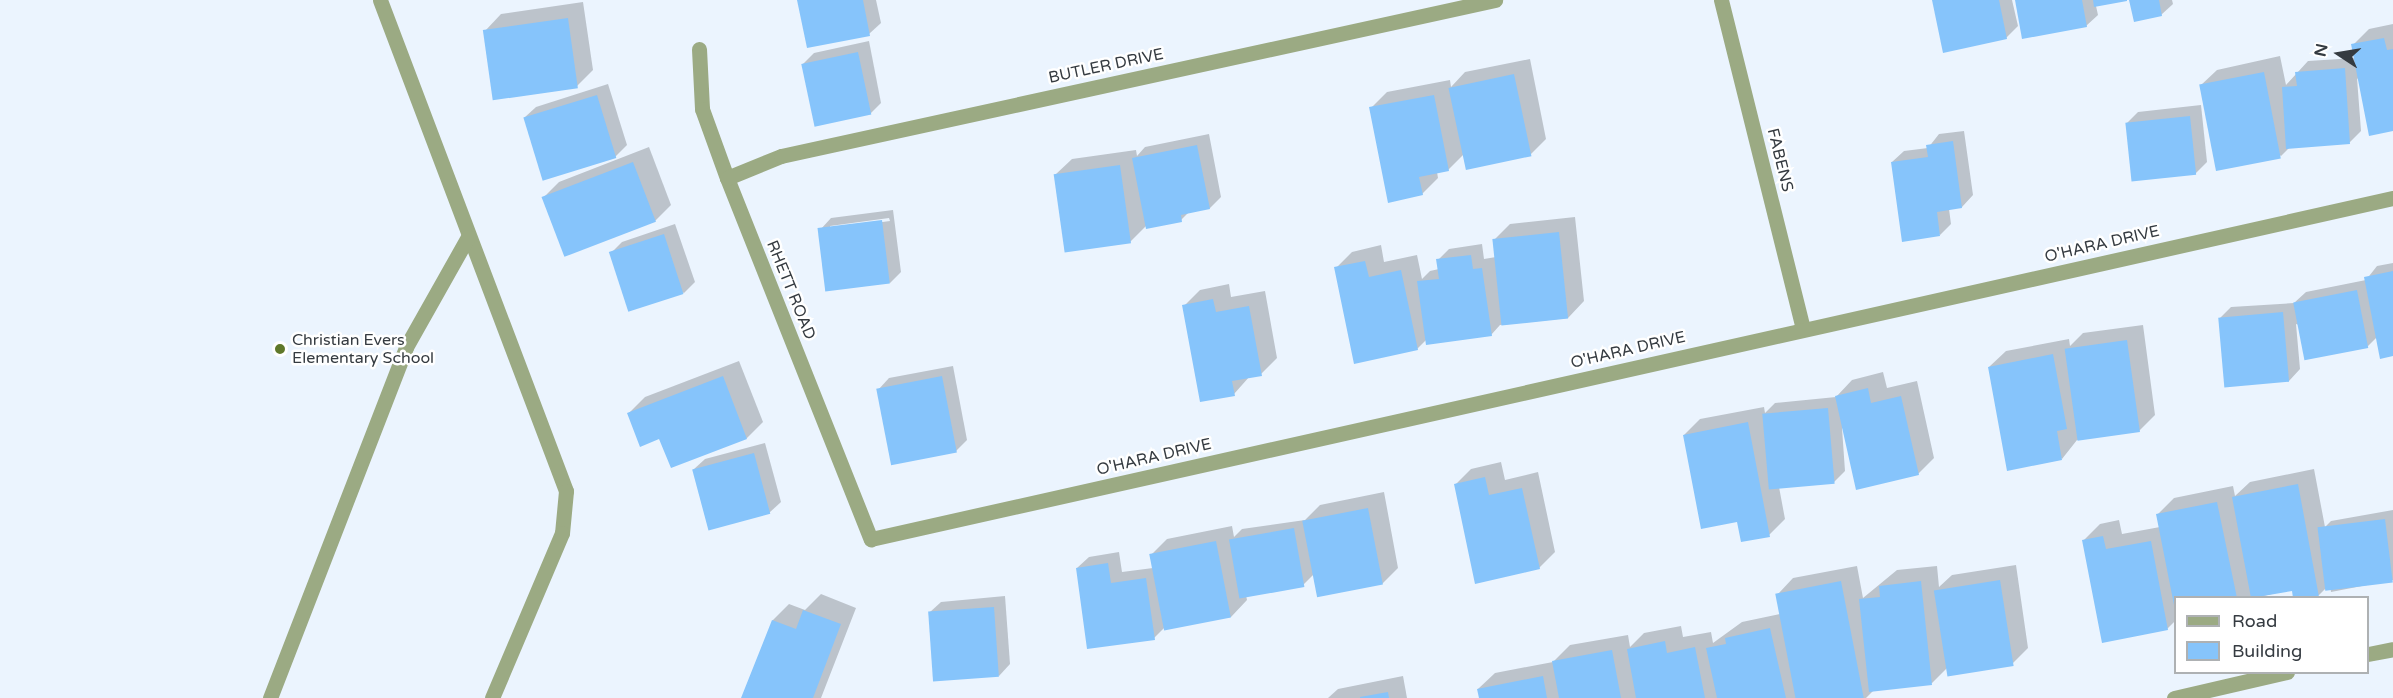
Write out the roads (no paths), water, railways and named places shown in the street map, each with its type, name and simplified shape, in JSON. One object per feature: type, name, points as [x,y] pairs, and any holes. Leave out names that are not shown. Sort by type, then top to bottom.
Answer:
[{"type":"street","points":[[380,0],[566,491],[562,533],[492,698]]},
{"type":"street","name":"BUTLER DRIVE","points":[[727,178],[781,156],[1495,0]]},
{"type":"street","name":"FABENS","points":[[1721,0],[1803,329]]},
{"type":"street","name":"RHETT ROAD","points":[[699,50],[702,109],[727,178],[872,539]]},
{"type":"street","name":"O'HARA DRIVE","points":[[872,539],[2393,198]]},
{"type":"street","points":[[270,698],[406,347],[468,237]]},
{"type":"street","points":[[2369,654],[2393,649]]},
{"type":"street","points":[[2174,698],[2278,674]]},
{"type":"place","name":"Christian Evers Elementary School","points":[[280,349]]}]
